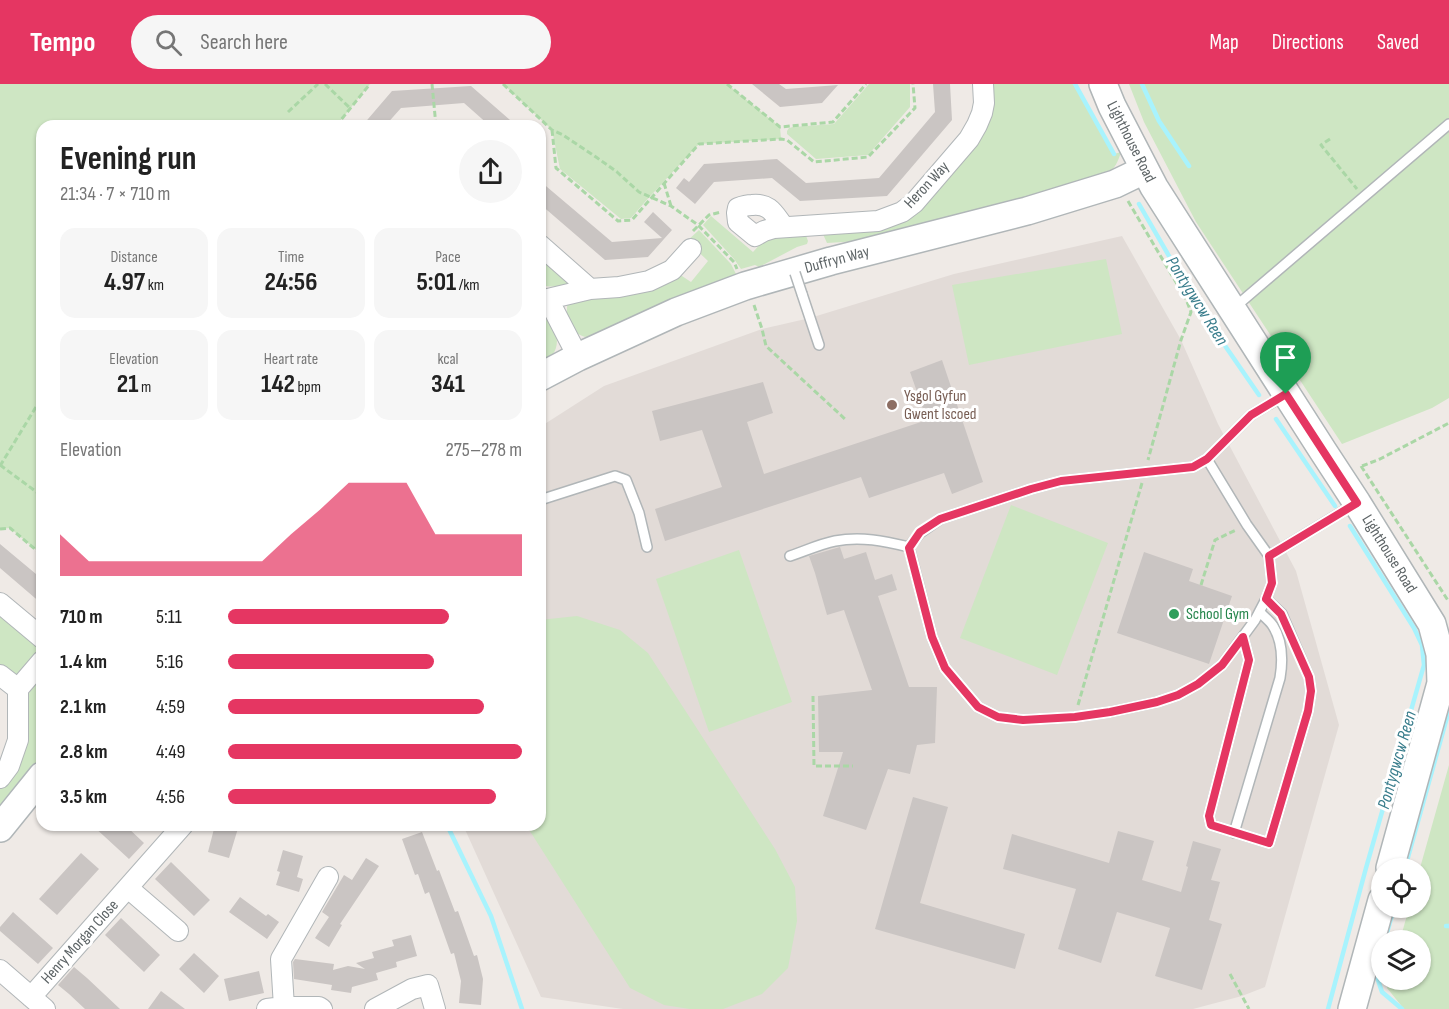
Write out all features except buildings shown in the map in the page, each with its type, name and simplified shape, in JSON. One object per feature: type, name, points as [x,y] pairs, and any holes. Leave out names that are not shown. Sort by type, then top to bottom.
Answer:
[{"type":"main road","name":"Lighthouse Road","points":[[1103,84],[1144,170],[1432,624],[1440,654],[1441,683],[1393,858]]},
{"type":"main road","name":"Duffryn Way","points":[[546,374],[676,312],[745,286],[797,280],[1115,184],[1144,170]]},
{"type":"main road","points":[[0,828],[36,783]]},
{"type":"main road","points":[[1359,1006],[1378,918]]},
{"type":"street","name":"Heron Way","points":[[738,208],[738,222],[755,236],[764,231],[784,227],[878,221],[902,212],[914,204],[969,139],[982,113],[983,84]]},
{"type":"street","points":[[738,208],[743,205],[763,205],[770,208],[784,227]]},
{"type":"street","points":[[546,300],[590,289],[619,287],[649,281],[672,270],[691,249]]},
{"type":"street","points":[[546,250],[590,289]]},
{"type":"street","points":[[546,304],[578,357]]},
{"type":"street","points":[[0,603],[36,633]]},
{"type":"street","points":[[0,778],[9,765],[18,740],[18,689],[36,668]]},
{"type":"street","points":[[0,675],[18,689]]},
{"type":"street","name":"Henry Morgan Close","points":[[0,970],[38,1003],[174,831]]},
{"type":"street","points":[[322,1009],[319,1007],[275,1008],[281,959],[328,876]]},
{"type":"street","name":"Henry Morgan Close","points":[[128,888],[178,931]]},
{"type":"street","points":[[375,1009],[412,989],[428,985],[435,1009]]},
{"type":"lane","points":[[1233,309],[1449,124]]},
{"type":"lane","points":[[797,280],[819,345]]},
{"type":"lane","points":[[1207,459],[1247,525],[1269,556],[1272,583],[1260,612],[1222,665],[1198,684],[1178,695],[1110,712],[1023,720],[998,717],[978,707],[945,668],[932,637],[909,548],[920,532],[940,519],[1061,481],[1193,467],[1207,459],[1251,415],[1286,394]]},
{"type":"lane","points":[[546,498],[615,476],[626,480],[639,513],[647,547]]},
{"type":"lane","points":[[1269,556],[1357,503]]},
{"type":"lane","points":[[790,556],[832,541],[846,539],[882,540],[909,548]]},
{"type":"lane","points":[[1243,637],[1249,660],[1209,816],[1211,825],[1269,843],[1308,711],[1311,691],[1309,677],[1281,614],[1266,599]]},
{"type":"lane","points":[[1234,833],[1283,662],[1273,626],[1260,612]]},
{"type":"path","points":[[288,112],[318,84]]},
{"type":"path","points":[[324,84],[351,109]]},
{"type":"path","points":[[341,120],[370,84]]},
{"type":"path","points":[[432,84],[435,120]]},
{"type":"path","points":[[727,84],[780,127],[833,122],[866,84]]},
{"type":"path","points":[[552,130],[556,168],[618,221],[632,220],[699,144],[781,139],[787,140],[814,162],[868,158],[915,108],[913,84]]},
{"type":"path","points":[[1330,139],[1321,145],[1364,197]]},
{"type":"path","points":[[664,183],[671,206]]},
{"type":"path","points":[[1075,717],[1191,312],[1127,200]]},
{"type":"path","points":[[691,249],[685,241],[709,215],[738,208]]},
{"type":"path","points":[[36,407],[0,465],[36,491]]},
{"type":"path","points":[[1449,423],[1380,459],[1361,466],[1449,602]]},
{"type":"path","points":[[1201,585],[1215,540],[1247,525]]},
{"type":"path","points":[[0,529],[10,528],[36,550]]},
{"type":"path","points":[[813,696],[814,766],[853,765]]},
{"type":"path","points":[[1230,974],[1249,1009]]},
{"type":"shaded area","points":[[1122,236],[1181,340],[1218,424],[1296,571],[1339,725],[1265,987],[1242,996],[1193,1009],[623,1009],[541,997],[466,831],[546,831],[546,423],[604,386],[762,329],[810,318],[954,274]]},
{"type":"green space","points":[[0,84],[370,84],[341,120],[36,120],[36,550],[10,528],[0,529]]},
{"type":"green space","points":[[503,84],[727,84],[780,127],[781,139],[699,144],[631,218],[621,219],[560,169],[552,130],[546,124],[546,120],[541,120]]},
{"type":"green space","points":[[869,84],[910,84],[910,107],[868,155],[816,159],[787,134],[789,128],[793,127],[834,124]]},
{"type":"green space","points":[[991,84],[1075,84],[1114,154],[1121,152],[1114,167],[1107,175],[875,240],[827,243],[822,232],[918,207]]},
{"type":"green space","points":[[1129,84],[1449,84],[1449,398],[1432,408],[1342,444],[1196,222],[1144,122]]},
{"type":"green space","points":[[711,216],[753,252],[765,239],[770,237],[805,233],[808,241],[807,244],[759,267],[755,265],[741,269],[703,225]]},
{"type":"green space","points":[[699,230],[731,264],[737,276],[596,336],[587,337],[573,329],[568,319],[568,302],[678,275],[691,282],[708,261],[687,241]]},
{"type":"green space","points":[[1106,259],[1122,334],[969,365],[952,285]]},
{"type":"green space","points":[[546,262],[569,283],[546,286]]},
{"type":"green space","points":[[546,320],[554,329],[557,340],[557,345],[546,361]]},
{"type":"green space","points":[[1011,505],[1108,543],[1057,675],[960,638]]},
{"type":"green space","points":[[739,550],[792,702],[709,732],[656,579]]},
{"type":"green space","points":[[0,611],[36,643],[36,656],[23,674],[13,676],[0,667]]},
{"type":"green space","points":[[577,616],[620,630],[648,653],[775,849],[795,887],[797,921],[788,968],[762,994],[723,1009],[690,1009],[664,1005],[630,988],[530,831],[546,831],[546,619]]},
{"type":"green space","points":[[36,678],[36,766],[0,811],[0,789],[11,778],[25,704]]},
{"type":"green space","points":[[1449,765],[1449,1009],[1404,1009],[1389,990],[1431,990],[1431,930],[1403,930],[1406,918],[1431,918],[1431,858],[1423,858]]},
{"type":"waterway","name":"Pontygwcw Reen","points":[[1075,84],[1114,154]]},
{"type":"waterway","points":[[1142,84],[1159,121],[1189,166]]},
{"type":"waterway","name":"Pontygwcw Reen","points":[[1139,204],[1199,308],[1259,395]]},
{"type":"waterway","name":"Pontygwcw Reen","points":[[1276,419],[1335,506]]},
{"type":"waterway","name":"Pontygwcw Reen","points":[[1328,1009],[1424,665],[1422,645],[1414,628],[1350,526]]},
{"type":"waterway","points":[[1408,858],[1449,710]]},
{"type":"waterway","points":[[450,831],[491,916],[522,1009]]},
{"type":"waterway","points":[[1388,930],[1391,918]]},
{"type":"waterway","points":[[1381,990],[1402,1009]]},
{"type":"place","name":"Ysgol Gyfun Gwent Iscoed","points":[[892,405]]},
{"type":"place","name":"School Gym","points":[[1174,614]]},
{"type":"route","points":[[1286,394],[1357,503],[1269,556],[1272,583],[1266,599],[1281,614],[1309,677],[1311,691],[1308,711],[1269,843],[1211,825],[1209,821],[1249,660],[1243,637],[1222,665],[1198,684],[1178,695],[1157,702],[1075,717],[1023,720],[998,717],[978,707],[945,668],[932,637],[909,548],[920,532],[940,519],[1031,489],[1061,481],[1193,467],[1207,459],[1251,415],[1286,394]]}]
